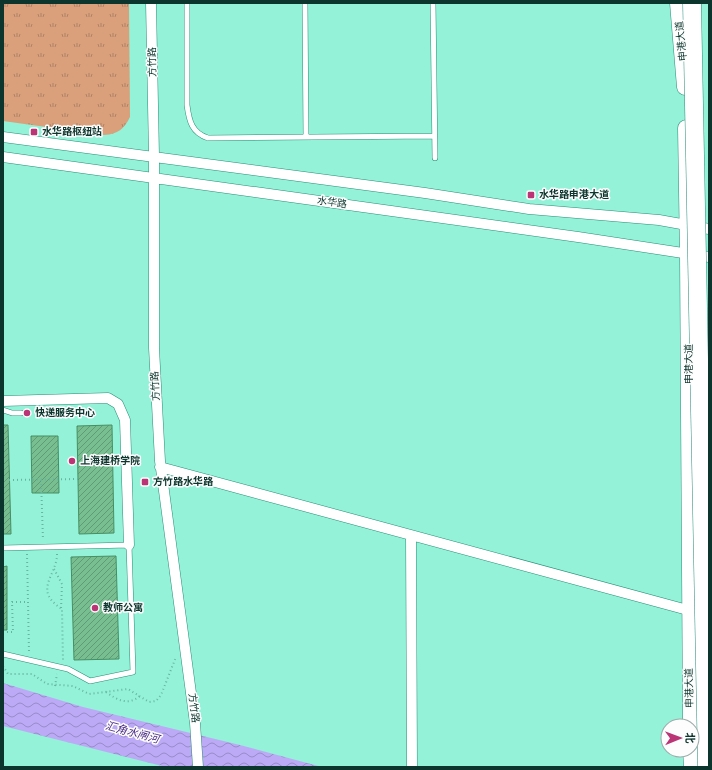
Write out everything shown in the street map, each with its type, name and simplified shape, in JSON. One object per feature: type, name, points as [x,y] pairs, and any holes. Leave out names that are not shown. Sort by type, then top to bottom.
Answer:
[{"type":"highway","points":[[692,3],[707,767]]},
{"type":"main road","name":"申港大道","points":[[678,3],[685,69],[688,254],[691,718]]},
{"type":"street","name":"方竹路","points":[[151,3],[154,156],[154,348],[160,466],[195,723],[198,767]]},
{"type":"street","points":[[3,137],[425,192],[529,209],[659,220],[709,229]]},
{"type":"street","name":"水华路","points":[[3,157],[570,236],[661,251],[709,257]]},
{"type":"street","points":[[3,400],[108,398],[118,404],[125,420],[129,545]]},
{"type":"street","points":[[160,466],[411,536],[709,616]]},
{"type":"street","points":[[411,536],[412,767]]},
{"type":"lane","points":[[187,3],[187,105],[189,120],[193,130],[199,136],[208,138],[435,136]]},
{"type":"lane","points":[[305,3],[306,138]]},
{"type":"lane","points":[[433,3],[435,158]]},
{"type":"lane","points":[[3,410],[12,413],[21,413]]},
{"type":"lane","points":[[3,548],[129,545],[133,672],[90,681],[68,669],[3,654]]},
{"type":"path","points":[[9,480],[78,479]]},
{"type":"path","points":[[42,480],[43,547]]},
{"type":"path","points":[[28,547],[29,660]]},
{"type":"path","points":[[57,547],[57,564],[47,582],[47,591],[61,609]]},
{"type":"path","points":[[54,569],[62,584],[61,609],[63,668]]},
{"type":"path","points":[[7,602],[28,602]]},
{"type":"path","points":[[3,632],[13,632],[12,602]]},
{"type":"path","points":[[3,666],[8,674]]},
{"type":"path","points":[[55,686],[57,676]]},
{"type":"path","points":[[105,691],[121,701],[129,702],[140,696]]},
{"type":"green space","points":[[3,3],[129,3],[130,117],[123,128],[117,132],[104,135],[3,121]]},
{"type":"water","name":"汇角水闸河","points":[[3,683],[83,707],[240,745],[322,767],[166,767],[3,726]]},
{"type":"building","points":[[3,425],[8,425],[11,534],[3,534]]},
{"type":"building","points":[[112,425],[114,533],[79,534],[77,426]]},
{"type":"building","points":[[31,436],[58,436],[59,493],[32,493]]},
{"type":"building","name":"教师公寓","points":[[116,556],[119,659],[74,660],[71,557]]},
{"type":"building","points":[[7,566],[7,630],[3,630],[3,567]]},
{"type":"place","name":"水华路枢纽站","points":[[34,132]]},
{"type":"place","name":"水华路申港大道","points":[[531,195]]},
{"type":"place","name":"快递服务中心","points":[[27,413]]},
{"type":"place","name":"上海建桥学院","points":[[72,461]]},
{"type":"place","name":"方竹路水华路","points":[[145,482]]},
{"type":"place","name":"教师公寓","points":[[95,608]]}]
